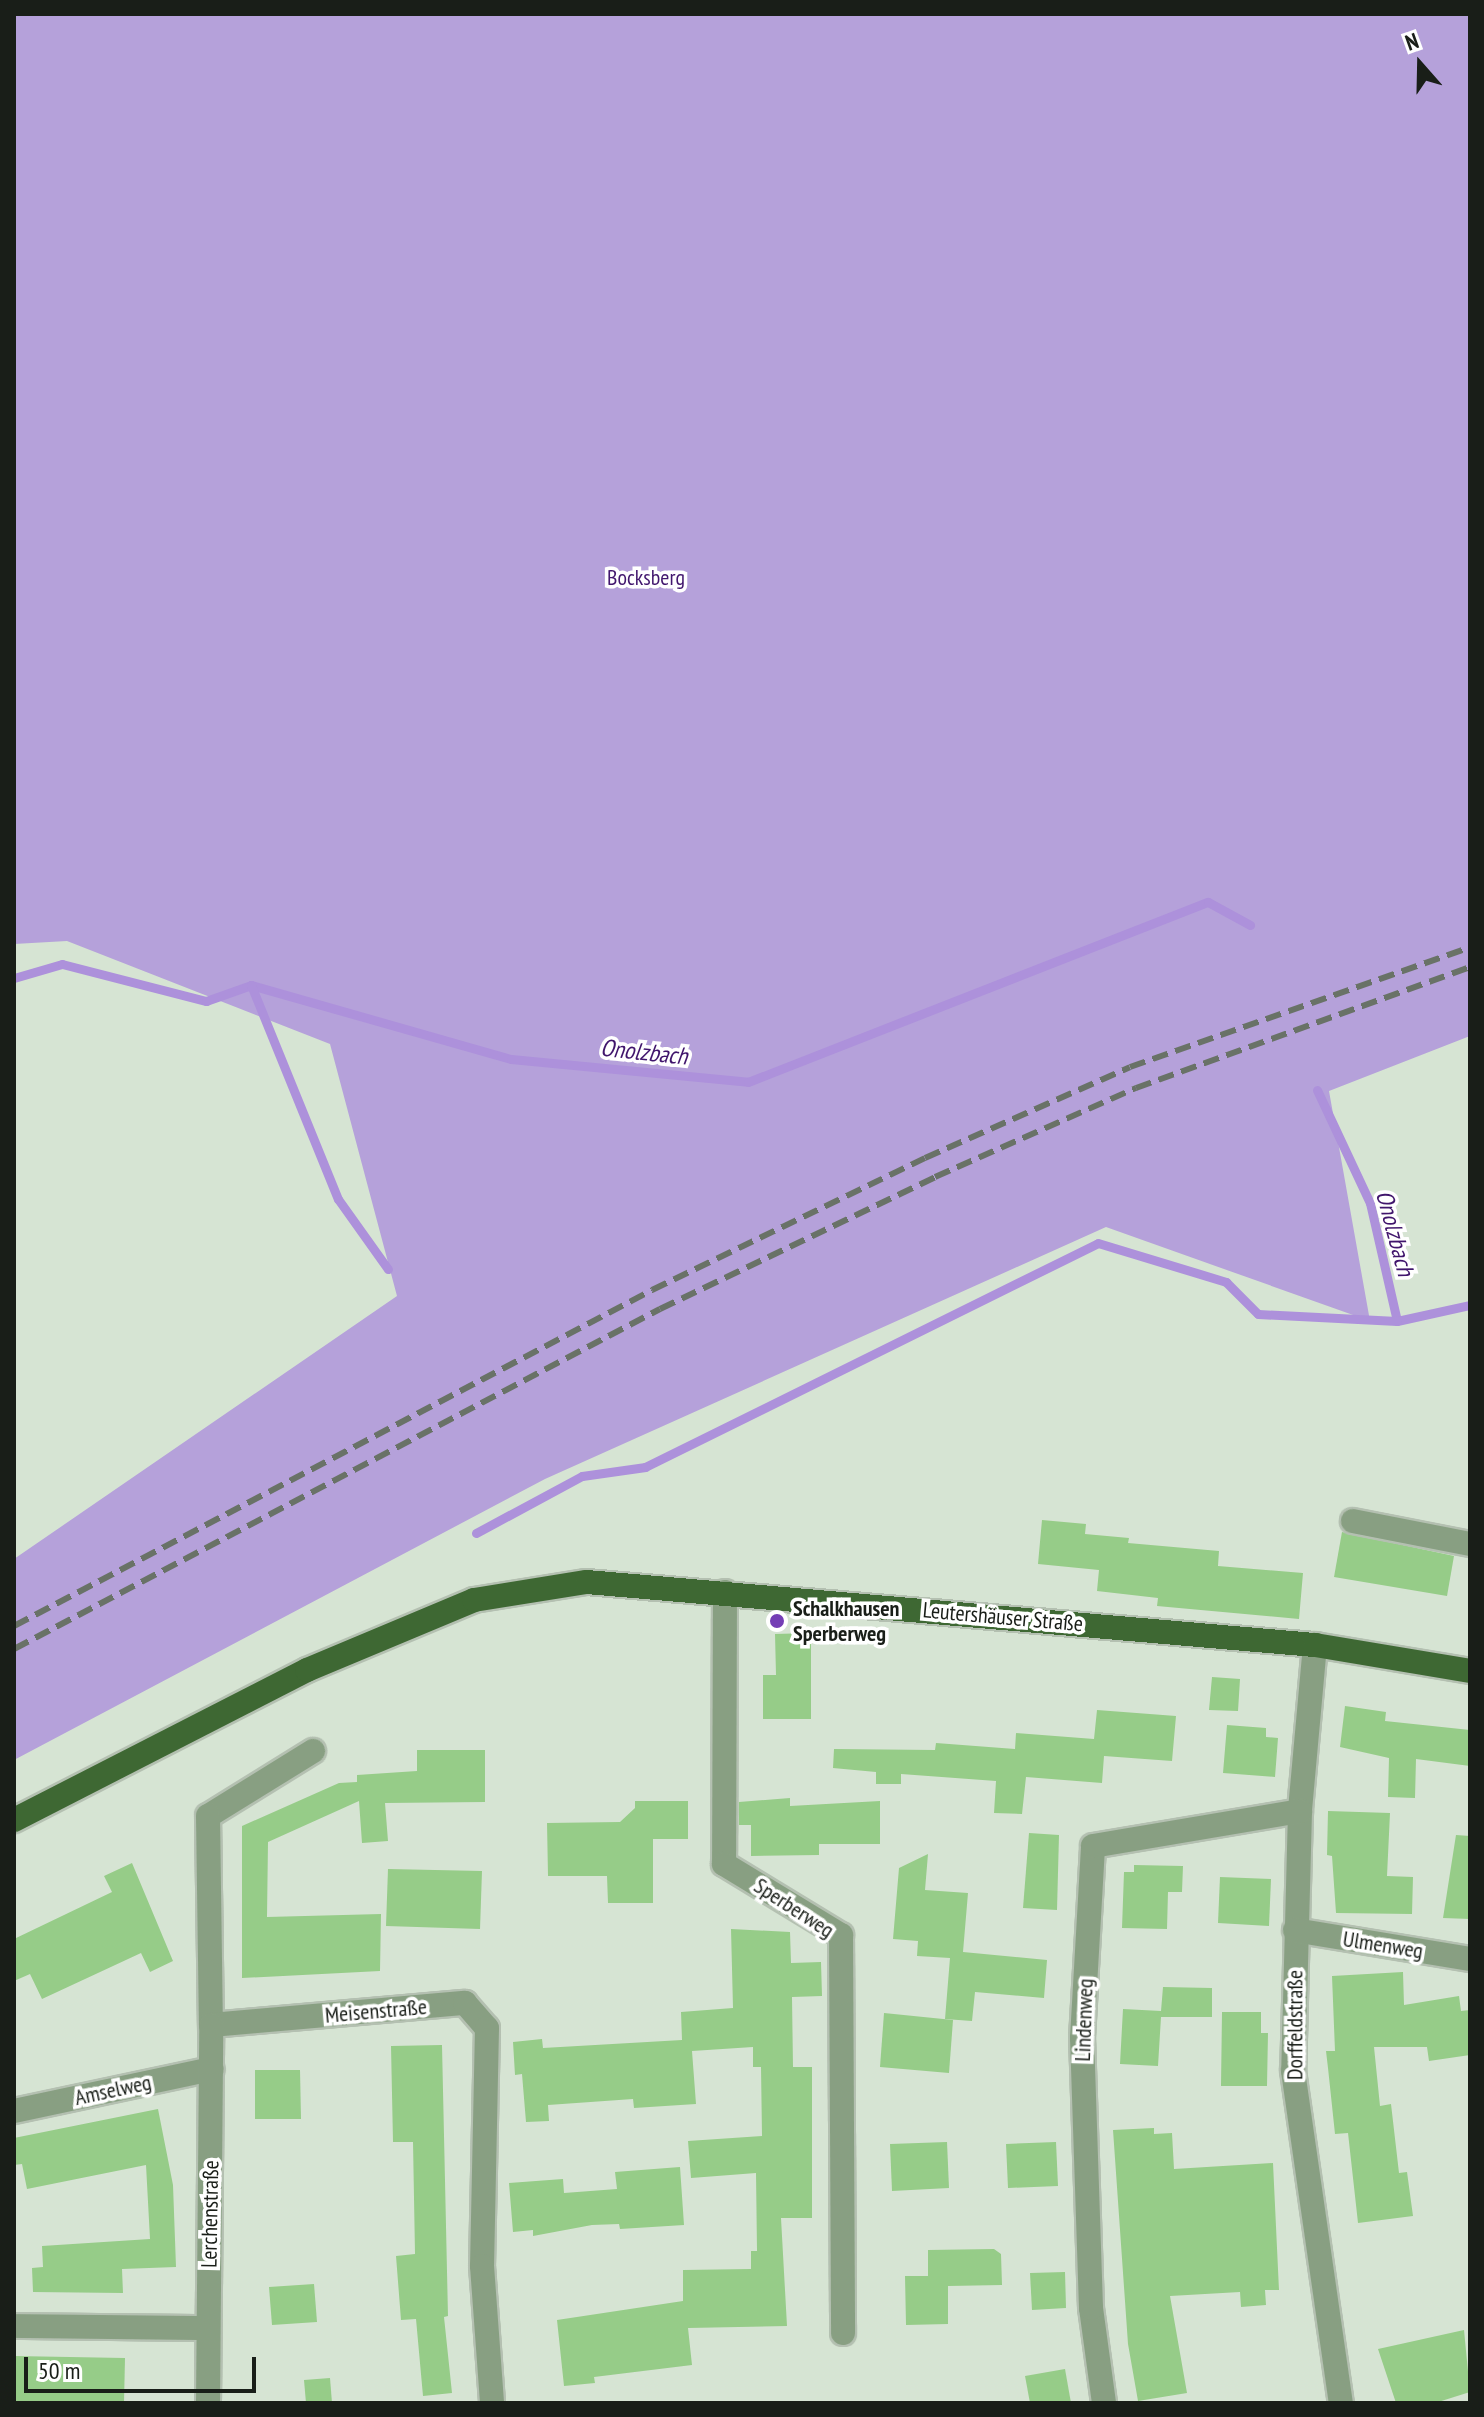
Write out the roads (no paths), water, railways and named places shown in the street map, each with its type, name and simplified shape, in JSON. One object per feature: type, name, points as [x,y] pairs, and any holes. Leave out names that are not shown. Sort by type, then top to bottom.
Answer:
[{"type":"main road","name":"Leutershäuser Straße","points":[[14,1820],[307,1670],[474,1600],[587,1582],[1315,1645],[1470,1671]]},
{"type":"street","points":[[1353,1521],[1470,1544]]},
{"type":"street","name":"Sperberweg","points":[[725,1592],[724,1864],[841,1935],[843,2333]]},
{"type":"street","name":"Dorffeldstraße","points":[[1315,1645],[1300,1811],[1293,2071],[1341,2403]]},
{"type":"street","points":[[211,2025],[208,1816],[313,1751]]},
{"type":"street","name":"Lindenweg","points":[[1104,2403],[1091,2308],[1082,2038],[1093,1846],[1300,1811]]},
{"type":"street","name":"Ulmenweg","points":[[1295,1930],[1470,1959]]},
{"type":"street","name":"Meisenstraße","points":[[211,2025],[465,2003],[487,2028],[482,2266],[492,2403]]},
{"type":"street","name":"Lerchenstraße","points":[[208,2403],[211,2025]]},
{"type":"street","name":"Amselweg","points":[[14,2111],[212,2069]]},
{"type":"street","points":[[14,2326],[208,2328]]},
{"type":"waterway","name":"Onolzbach","points":[[14,978],[62,964],[206,1001],[251,985],[511,1059],[748,1082],[1208,902],[1250,925]]},
{"type":"waterway","points":[[251,985],[338,1199],[388,1269]]},
{"type":"waterway","name":"Onolzbach","points":[[1317,1090],[1370,1203],[1397,1321],[1470,1305]]},
{"type":"waterway","points":[[476,1533],[582,1476],[645,1467],[1098,1243],[1226,1282],[1258,1314],[1397,1321]]},
{"type":"railway","points":[[14,1626],[652,1290],[925,1158],[1130,1067],[1470,947]]},
{"type":"railway","points":[[14,1649],[660,1309],[935,1177],[1136,1088],[1470,967]]},
{"type":"place","name":"Schalkhausen Sperberweg","points":[[777,1621]]},
{"type":"park label","name":"Bocksberg","points":[[646,578]]}]
